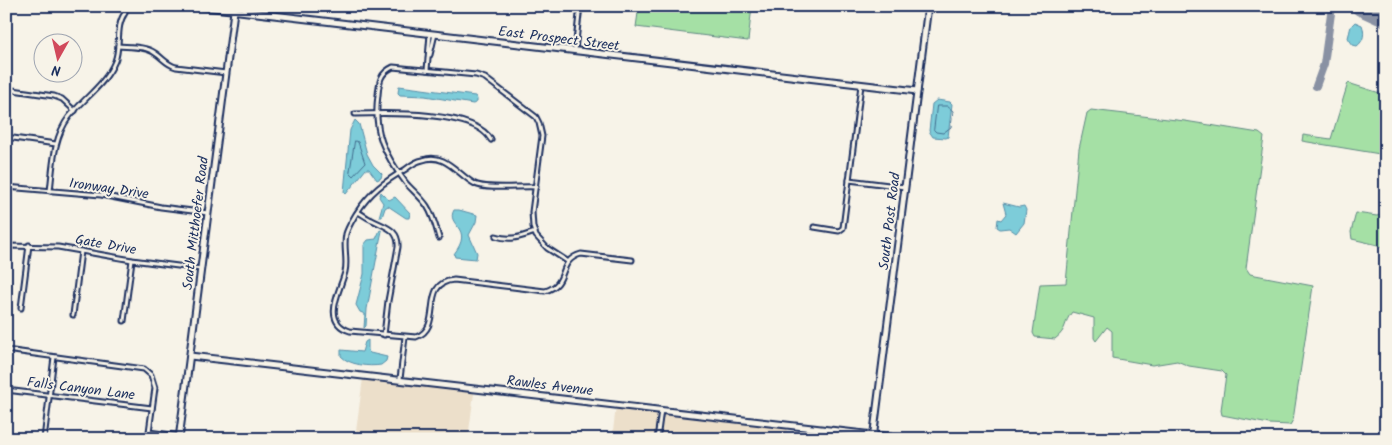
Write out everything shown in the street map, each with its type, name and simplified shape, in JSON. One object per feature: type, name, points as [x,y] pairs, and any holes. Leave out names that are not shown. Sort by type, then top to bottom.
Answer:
[{"type":"street","name":"East Prospect Street","points":[[197,6],[918,91]]},
{"type":"street","points":[[575,51],[580,6]]},
{"type":"street","name":"South Post Road","points":[[873,437],[928,6]]},
{"type":"street","name":"South Mitthoefer Road","points":[[180,438],[234,11]]},
{"type":"street","points":[[50,191],[56,144],[63,127],[75,111],[92,95],[116,59],[124,13]]},
{"type":"street","points":[[428,70],[432,53],[433,34]]},
{"type":"street","points":[[118,46],[153,51],[168,64],[176,67],[226,72]]},
{"type":"street","points":[[440,238],[427,205],[399,172],[382,143],[377,128],[376,114],[380,80],[389,69],[399,66],[476,75],[485,78],[536,117],[542,136],[532,212],[533,227],[536,236],[547,248],[567,261]]},
{"type":"street","points":[[814,227],[841,230],[843,228],[861,84]]},
{"type":"street","points":[[6,89],[54,96],[62,99],[75,111]]},
{"type":"street","points":[[355,114],[418,114],[469,122],[483,129],[491,140]]},
{"type":"street","points":[[6,137],[56,144]]},
{"type":"street","points":[[536,187],[482,187],[468,180],[444,161],[433,158],[424,159],[399,172],[372,192],[349,226],[345,238],[346,268],[334,310],[337,323],[350,331],[405,337],[418,336],[427,330],[435,292],[445,282],[454,280],[547,291],[560,282],[567,261],[581,254],[632,260]]},
{"type":"street","points":[[849,180],[905,187]]},
{"type":"street","name":"Ironway Drive","points":[[6,187],[101,195],[161,207],[208,213]]},
{"type":"street","points":[[358,212],[389,227],[398,239],[384,335]]},
{"type":"street","points":[[496,236],[506,240],[535,232]]},
{"type":"street","points":[[22,308],[30,245]]},
{"type":"street","name":"Gate Drive","points":[[6,246],[30,245],[201,268]]},
{"type":"street","points":[[73,315],[81,251]]},
{"type":"street","points":[[124,321],[132,260]]},
{"type":"street","points":[[400,379],[405,337]]},
{"type":"street","points":[[6,350],[144,369],[151,376],[155,388],[149,436]]},
{"type":"street","points":[[44,439],[54,356]]},
{"type":"street","name":"Rawles Avenue","points":[[190,356],[400,379],[873,437],[908,439]]},
{"type":"street","name":"Falls Canyon Lane","points":[[6,390],[152,408]]},
{"type":"street","points":[[657,439],[661,410]]},
{"type":"street","points":[[149,436],[180,438]]},
{"type":"street","points":[[149,436],[162,439]]},
{"type":"shaded area","points":[[363,378],[474,393],[468,439],[355,439]]},
{"type":"shaded area","points":[[616,406],[787,429],[786,439],[612,439]]},
{"type":"green space","points":[[639,6],[752,6],[748,41],[636,27]]},
{"type":"green space","points":[[1348,83],[1386,95],[1386,155],[1302,141],[1303,135],[1331,139]]},
{"type":"green space","points":[[1091,110],[1185,121],[1259,133],[1264,137],[1246,268],[1250,274],[1313,286],[1293,420],[1290,425],[1269,424],[1222,415],[1226,375],[1222,371],[1189,366],[1177,361],[1152,365],[1112,358],[1112,331],[1107,327],[1096,341],[1094,338],[1094,318],[1072,312],[1067,319],[1064,329],[1055,339],[1035,337],[1033,333],[1040,284],[1066,283],[1079,149],[1087,113]]},
{"type":"green space","points":[[1356,213],[1377,216],[1386,213],[1386,249],[1378,245],[1352,239],[1351,232]]},
{"type":"water","points":[[1355,22],[1362,25],[1363,31],[1363,37],[1357,46],[1353,45],[1348,38],[1351,26]]},
{"type":"water","points":[[399,86],[475,96],[477,102],[473,104],[425,96],[400,95],[398,93]]},
{"type":"water","points":[[937,100],[952,104],[948,137],[946,138],[933,137],[929,131],[932,104]]},
{"type":"water","points":[[355,120],[359,124],[367,154],[373,165],[382,174],[381,178],[377,180],[369,169],[366,169],[346,194],[344,192],[350,130]]},
{"type":"water","points":[[381,192],[389,200],[395,197],[410,213],[409,218],[388,206],[385,208],[382,217],[379,217],[383,203],[379,197]]},
{"type":"water","points":[[1003,203],[1019,207],[1024,206],[1026,210],[1024,223],[1016,233],[1009,228],[1000,229],[997,227],[998,219],[1001,220],[1006,214]]},
{"type":"water","points":[[454,210],[477,215],[476,222],[469,235],[477,253],[476,259],[455,257],[454,254],[462,238],[461,232],[453,220]]},
{"type":"water","points":[[380,230],[382,231],[367,309],[366,326],[364,328],[365,314],[360,312],[356,305],[364,274],[364,245],[368,240],[376,239]]},
{"type":"water","points":[[368,340],[368,351],[370,353],[387,357],[386,361],[381,365],[359,365],[341,356],[341,350],[362,352],[365,342]]},
{"type":"taxiway","points":[[1316,86],[1324,64],[1332,6]]},
{"type":"runway","points":[[1360,6],[1386,18]]}]
